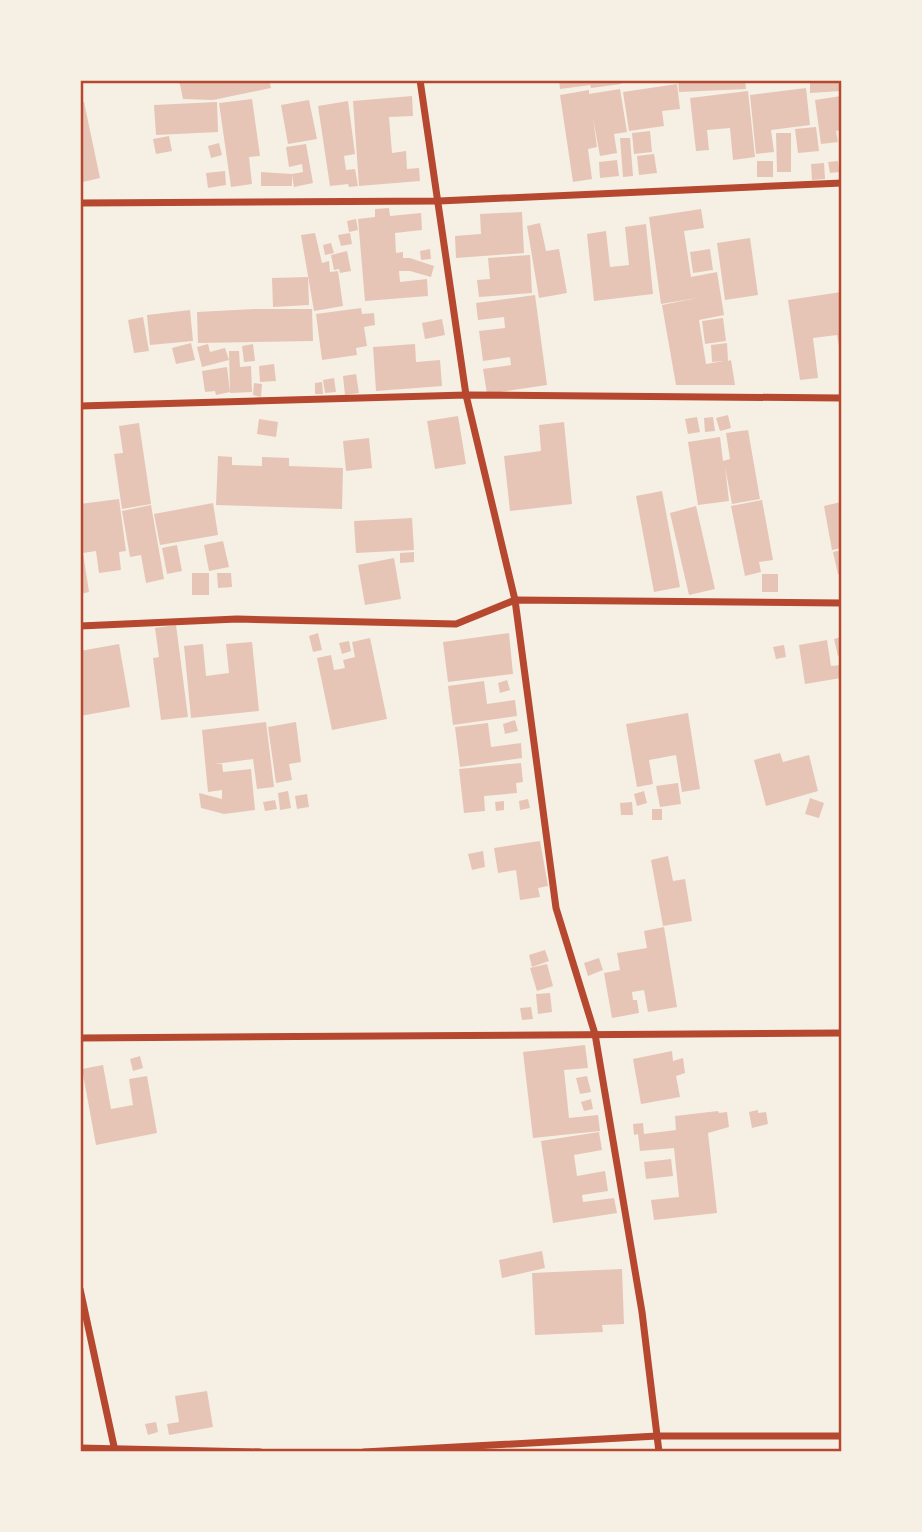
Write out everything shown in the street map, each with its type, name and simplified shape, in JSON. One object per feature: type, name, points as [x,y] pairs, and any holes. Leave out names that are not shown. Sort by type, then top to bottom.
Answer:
[{"type":"street","points":[[420,80],[466,395],[515,600],[556,908],[595,1034],[642,1312],[659,1451]]},
{"type":"street","points":[[80,203],[439,201],[842,183]]},
{"type":"street","points":[[80,405],[466,395],[842,398]]},
{"type":"street","points":[[80,626],[237,619],[456,624],[515,600],[842,603]]},
{"type":"street","points":[[80,1038],[842,1033]]},
{"type":"street","points":[[80,1289],[114,1450]]},
{"type":"street","points":[[364,1451],[657,1436],[842,1436]]},
{"type":"street","points":[[80,1448],[260,1451]]},
{"type":"building","points":[[179,80],[269,80],[271,88],[213,100],[183,99]]},
{"type":"building","points":[[559,80],[620,80],[621,84],[560,89]]},
{"type":"building","points":[[678,80],[745,80],[746,89],[679,92]]},
{"type":"building","points":[[810,80],[841,80],[841,91],[810,93]]},
{"type":"building","points":[[677,84],[680,109],[662,111],[664,126],[629,131],[623,92]]},
{"type":"building","points":[[806,88],[810,125],[771,130],[774,152],[756,154],[750,95]]},
{"type":"building","points":[[620,89],[627,132],[614,134],[617,153],[600,156],[593,118],[597,147],[588,149],[592,179],[573,182],[560,95]]},
{"type":"building","points":[[748,91],[755,157],[733,160],[730,128],[707,130],[709,150],[696,151],[690,98]]},
{"type":"building","points":[[412,96],[413,116],[389,117],[392,153],[406,151],[407,169],[419,168],[420,181],[359,186],[353,101]]},
{"type":"building","points":[[841,96],[841,130],[836,131],[838,142],[821,144],[815,100]]},
{"type":"building","points":[[252,99],[260,156],[249,157],[252,184],[231,187],[219,103]]},
{"type":"building","points":[[309,100],[317,139],[288,144],[281,105]]},
{"type":"building","points":[[348,101],[355,154],[344,156],[346,170],[355,169],[358,186],[330,186],[318,106]]},
{"type":"building","points":[[80,102],[84,102],[100,178],[83,182],[80,168]]},
{"type":"building","points":[[217,102],[218,132],[156,135],[154,105]]},
{"type":"building","points":[[816,127],[819,151],[798,153],[795,129]]},
{"type":"building","points":[[650,131],[652,152],[634,154],[632,133]]},
{"type":"building","points":[[776,133],[791,133],[791,172],[777,172]]},
{"type":"building","points":[[169,136],[172,151],[156,154],[153,139]]},
{"type":"building","points":[[620,138],[630,138],[633,176],[623,177]]},
{"type":"building","points":[[219,143],[222,155],[211,158],[208,146]]},
{"type":"building","points":[[306,144],[313,183],[294,187],[292,175],[292,186],[261,186],[261,172],[303,172],[302,164],[289,167],[286,147]]},
{"type":"building","points":[[654,154],[657,173],[639,175],[637,156]]},
{"type":"building","points":[[617,160],[619,176],[600,178],[599,162]]},
{"type":"building","points":[[757,161],[773,161],[773,177],[757,177]]},
{"type":"building","points":[[838,161],[839,172],[830,173],[828,162]]},
{"type":"building","points":[[824,163],[825,179],[812,180],[811,164]]},
{"type":"building","points":[[225,171],[226,185],[208,188],[206,173]]},
{"type":"building","points":[[389,208],[390,216],[421,213],[422,230],[395,233],[396,253],[403,252],[403,258],[434,266],[431,277],[399,271],[400,282],[427,279],[428,296],[365,301],[358,219],[375,217],[375,209]]},
{"type":"building","points":[[701,209],[704,228],[684,231],[691,277],[717,272],[724,315],[699,320],[706,364],[724,361],[712,362],[711,345],[727,343],[728,361],[731,360],[735,385],[676,385],[662,305],[697,298],[661,304],[649,217]]},
{"type":"building","points":[[522,212],[524,253],[456,258],[455,236],[481,234],[480,214]]},
{"type":"building","points":[[356,219],[358,230],[349,232],[347,221]]},
{"type":"building","points":[[540,223],[546,251],[559,249],[567,293],[539,298],[527,226]]},
{"type":"building","points":[[646,224],[653,294],[594,301],[587,234],[606,231],[610,267],[629,265],[625,227]]},
{"type":"building","points":[[315,233],[322,263],[329,261],[330,272],[338,271],[343,306],[314,311],[301,235]]},
{"type":"building","points":[[350,233],[352,244],[341,246],[338,235]]},
{"type":"building","points":[[750,238],[758,295],[725,300],[717,243]]},
{"type":"building","points":[[331,243],[334,253],[325,255],[323,245]]},
{"type":"building","points":[[430,249],[431,259],[421,260],[420,251]]},
{"type":"building","points":[[710,249],[713,270],[693,273],[690,252]]},
{"type":"building","points":[[347,251],[351,271],[340,273],[339,269],[334,270],[331,255]]},
{"type":"building","points":[[530,255],[532,293],[479,297],[477,280],[490,279],[488,258]]},
{"type":"building","points":[[308,277],[309,305],[273,307],[272,278]]},
{"type":"building","points":[[841,292],[841,357],[837,335],[813,338],[818,378],[800,380],[788,300]]},
{"type":"building","points":[[535,295],[547,385],[487,394],[483,369],[511,365],[510,357],[483,361],[479,331],[505,328],[504,317],[478,320],[476,303]]},
{"type":"building","points":[[361,308],[362,314],[374,313],[375,325],[364,327],[367,346],[356,348],[357,355],[322,360],[316,314]]},
{"type":"building","points":[[312,309],[313,341],[198,343],[197,312]]},
{"type":"building","points":[[190,310],[193,341],[150,345],[147,315]]},
{"type":"building","points":[[143,317],[149,351],[134,353],[128,320]]},
{"type":"building","points":[[723,318],[726,341],[705,344],[702,321]]},
{"type":"building","points":[[442,319],[445,335],[425,339],[422,323]]},
{"type":"building","points":[[191,343],[195,360],[176,364],[172,348]]},
{"type":"building","points":[[208,344],[210,352],[225,348],[229,360],[202,367],[197,347]]},
{"type":"building","points":[[253,344],[255,361],[244,362],[242,346]]},
{"type":"building","points":[[415,344],[416,362],[440,360],[442,386],[376,391],[373,347]]},
{"type":"building","points":[[229,351],[239,351],[240,367],[251,366],[252,392],[230,393]]},
{"type":"building","points":[[274,364],[276,381],[260,382],[259,366]]},
{"type":"building","points":[[227,367],[230,392],[216,395],[215,391],[205,392],[202,371]]},
{"type":"building","points":[[356,374],[359,393],[345,395],[343,376]]},
{"type":"building","points":[[334,378],[336,392],[325,393],[323,380]]},
{"type":"building","points":[[322,382],[323,394],[315,394],[315,383]]},
{"type":"building","points":[[254,383],[262,384],[261,397],[253,395]]},
{"type":"building","points":[[728,415],[731,428],[720,431],[716,418]]},
{"type":"building","points":[[458,416],[466,464],[435,469],[427,421]]},
{"type":"building","points":[[697,417],[700,432],[688,434],[685,419]]},
{"type":"building","points":[[713,417],[715,431],[705,432],[704,418]]},
{"type":"building","points":[[259,419],[278,422],[276,437],[257,434]]},
{"type":"building","points":[[564,422],[572,504],[510,511],[504,456],[541,451],[539,425]]},
{"type":"building","points":[[139,423],[151,504],[122,509],[114,454],[123,453],[119,426]]},
{"type":"building","points":[[748,430],[760,499],[732,504],[725,467],[729,501],[698,505],[688,442],[720,437],[723,461],[730,459],[726,433]]},
{"type":"building","points":[[369,438],[372,468],[346,471],[343,441]]},
{"type":"building","points":[[218,456],[232,457],[232,465],[262,466],[262,457],[289,458],[289,466],[343,468],[342,509],[216,505]]},
{"type":"building","points":[[662,491],[680,587],[654,592],[636,496]]},
{"type":"building","points":[[119,499],[126,551],[119,552],[121,570],[99,573],[96,551],[83,553],[89,592],[80,594],[80,504]]},
{"type":"building","points":[[762,500],[773,560],[759,562],[761,572],[745,576],[731,506]]},
{"type":"building","points":[[841,502],[841,548],[832,550],[824,506]]},
{"type":"building","points":[[213,503],[218,535],[160,545],[154,514]]},
{"type":"building","points":[[151,505],[164,579],[146,583],[141,555],[130,557],[122,511]]},
{"type":"building","points":[[696,506],[715,589],[689,595],[670,513]]},
{"type":"building","points":[[412,518],[414,550],[356,553],[354,521]]},
{"type":"building","points":[[223,541],[229,567],[209,571],[204,545]]},
{"type":"building","points":[[177,545],[182,571],[167,574],[162,548]]},
{"type":"building","points":[[841,550],[841,574],[838,574],[833,552]]},
{"type":"building","points":[[414,552],[414,562],[400,563],[400,553]]},
{"type":"building","points":[[394,558],[401,599],[365,605],[358,565]]},
{"type":"building","points":[[192,573],[209,573],[209,595],[192,595]]},
{"type":"building","points":[[217,573],[231,573],[232,587],[218,588]]},
{"type":"building","points":[[762,574],[778,574],[778,592],[762,592]]},
{"type":"building","points":[[176,625],[188,717],[161,720],[153,658],[159,657],[155,628]]},
{"type":"building","points":[[318,633],[322,650],[313,652],[309,636]]},
{"type":"building","points":[[509,633],[513,674],[448,682],[443,642]]},
{"type":"building","points":[[841,637],[841,655],[838,656],[834,639]]},
{"type":"building","points":[[370,638],[387,719],[332,730],[317,658],[331,655],[334,670],[345,668],[343,660],[355,657],[352,642]]},
{"type":"building","points":[[827,640],[831,666],[841,665],[841,678],[805,684],[799,645]]},
{"type":"building","points":[[349,641],[351,651],[342,654],[339,643]]},
{"type":"building","points":[[252,642],[259,711],[191,718],[184,646],[203,644],[206,676],[229,673],[226,644]]},
{"type":"building","points":[[119,644],[130,707],[80,716],[80,651]]},
{"type":"building","points":[[784,645],[786,657],[776,659],[773,647]]},
{"type":"building","points":[[507,680],[510,690],[500,693],[498,683]]},
{"type":"building","points":[[484,681],[487,704],[515,700],[517,716],[453,725],[448,686]]},
{"type":"building","points":[[688,713],[700,789],[682,792],[676,755],[649,760],[653,784],[637,787],[626,724]]},
{"type":"building","points":[[515,720],[518,731],[505,734],[503,724]]},
{"type":"building","points":[[266,722],[274,787],[257,789],[253,759],[215,764],[222,764],[223,772],[251,769],[255,810],[224,814],[201,808],[199,793],[222,799],[222,790],[208,792],[202,730]]},
{"type":"building","points":[[296,722],[301,762],[289,764],[292,780],[276,783],[268,727]]},
{"type":"building","points":[[488,723],[491,747],[521,743],[522,758],[460,767],[455,727]]},
{"type":"building","points":[[780,753],[783,762],[809,755],[818,791],[766,806],[754,760]]},
{"type":"building","points":[[521,763],[523,782],[516,783],[517,793],[484,796],[485,811],[464,813],[459,769]]},
{"type":"building","points":[[678,783],[681,804],[660,807],[656,786]]},
{"type":"building","points":[[288,791],[291,808],[280,810],[278,793]]},
{"type":"building","points":[[644,791],[647,803],[637,806],[634,794]]},
{"type":"building","points":[[307,794],[309,807],[297,809],[295,796]]},
{"type":"building","points":[[810,798],[824,803],[819,818],[805,814]]},
{"type":"building","points":[[528,799],[530,808],[520,810],[519,801]]},
{"type":"building","points":[[275,800],[277,809],[265,811],[263,802]]},
{"type":"building","points":[[504,801],[504,810],[496,811],[495,802]]},
{"type":"building","points":[[632,802],[633,815],[621,815],[620,803]]},
{"type":"building","points":[[652,809],[662,809],[662,820],[652,820]]},
{"type":"building","points":[[540,841],[548,886],[538,888],[540,897],[520,900],[516,870],[498,873],[494,848]]},
{"type":"building","points":[[483,851],[485,867],[472,870],[468,854]]},
{"type":"building","points":[[668,856],[673,881],[685,879],[692,921],[663,926],[651,860]]},
{"type":"building","points":[[664,927],[677,1007],[648,1012],[644,990],[632,992],[633,1000],[637,1000],[639,1013],[612,1018],[604,973],[620,970],[617,953],[647,948],[644,931]]},
{"type":"building","points":[[545,950],[549,961],[532,967],[529,955]]},
{"type":"building","points":[[599,958],[603,970],[588,976],[584,963]]},
{"type":"building","points":[[547,964],[553,986],[537,991],[530,968]]},
{"type":"building","points":[[550,993],[552,1012],[538,1014],[536,994]]},
{"type":"building","points":[[531,1007],[533,1019],[522,1020],[520,1008]]},
{"type":"building","points":[[585,1045],[588,1068],[564,1070],[569,1118],[598,1115],[600,1131],[533,1138],[523,1052]]},
{"type":"building","points":[[672,1051],[673,1061],[683,1058],[685,1073],[676,1076],[680,1097],[641,1104],[633,1059]]},
{"type":"building","points":[[140,1056],[143,1068],[133,1071],[130,1059]]},
{"type":"building","points":[[103,1065],[111,1109],[133,1105],[129,1079],[147,1076],[157,1133],[96,1145],[82,1069]]},
{"type":"building","points":[[587,1076],[591,1092],[580,1094],[576,1078]]},
{"type":"building","points":[[591,1099],[593,1109],[584,1111],[581,1102]]},
{"type":"building","points":[[758,1110],[758,1113],[766,1112],[768,1124],[752,1128],[749,1112]]},
{"type":"building","points":[[727,1112],[729,1127],[708,1133],[717,1213],[654,1220],[651,1200],[679,1197],[674,1148],[640,1151],[638,1134],[634,1135],[633,1124],[643,1123],[644,1134],[676,1130],[675,1116]]},
{"type":"building","points":[[599,1132],[602,1150],[574,1155],[577,1176],[605,1171],[608,1191],[582,1195],[583,1202],[614,1198],[617,1213],[553,1223],[541,1141]]},
{"type":"building","points":[[671,1159],[673,1176],[646,1179],[644,1162]]},
{"type":"building","points":[[542,1251],[545,1268],[502,1278],[499,1260]]},
{"type":"building","points":[[622,1269],[624,1324],[602,1325],[603,1332],[535,1335],[532,1273]]},
{"type":"building","points":[[207,1391],[213,1427],[169,1435],[167,1424],[179,1422],[175,1396]]},
{"type":"building","points":[[156,1422],[158,1432],[148,1435],[145,1424]]}]
